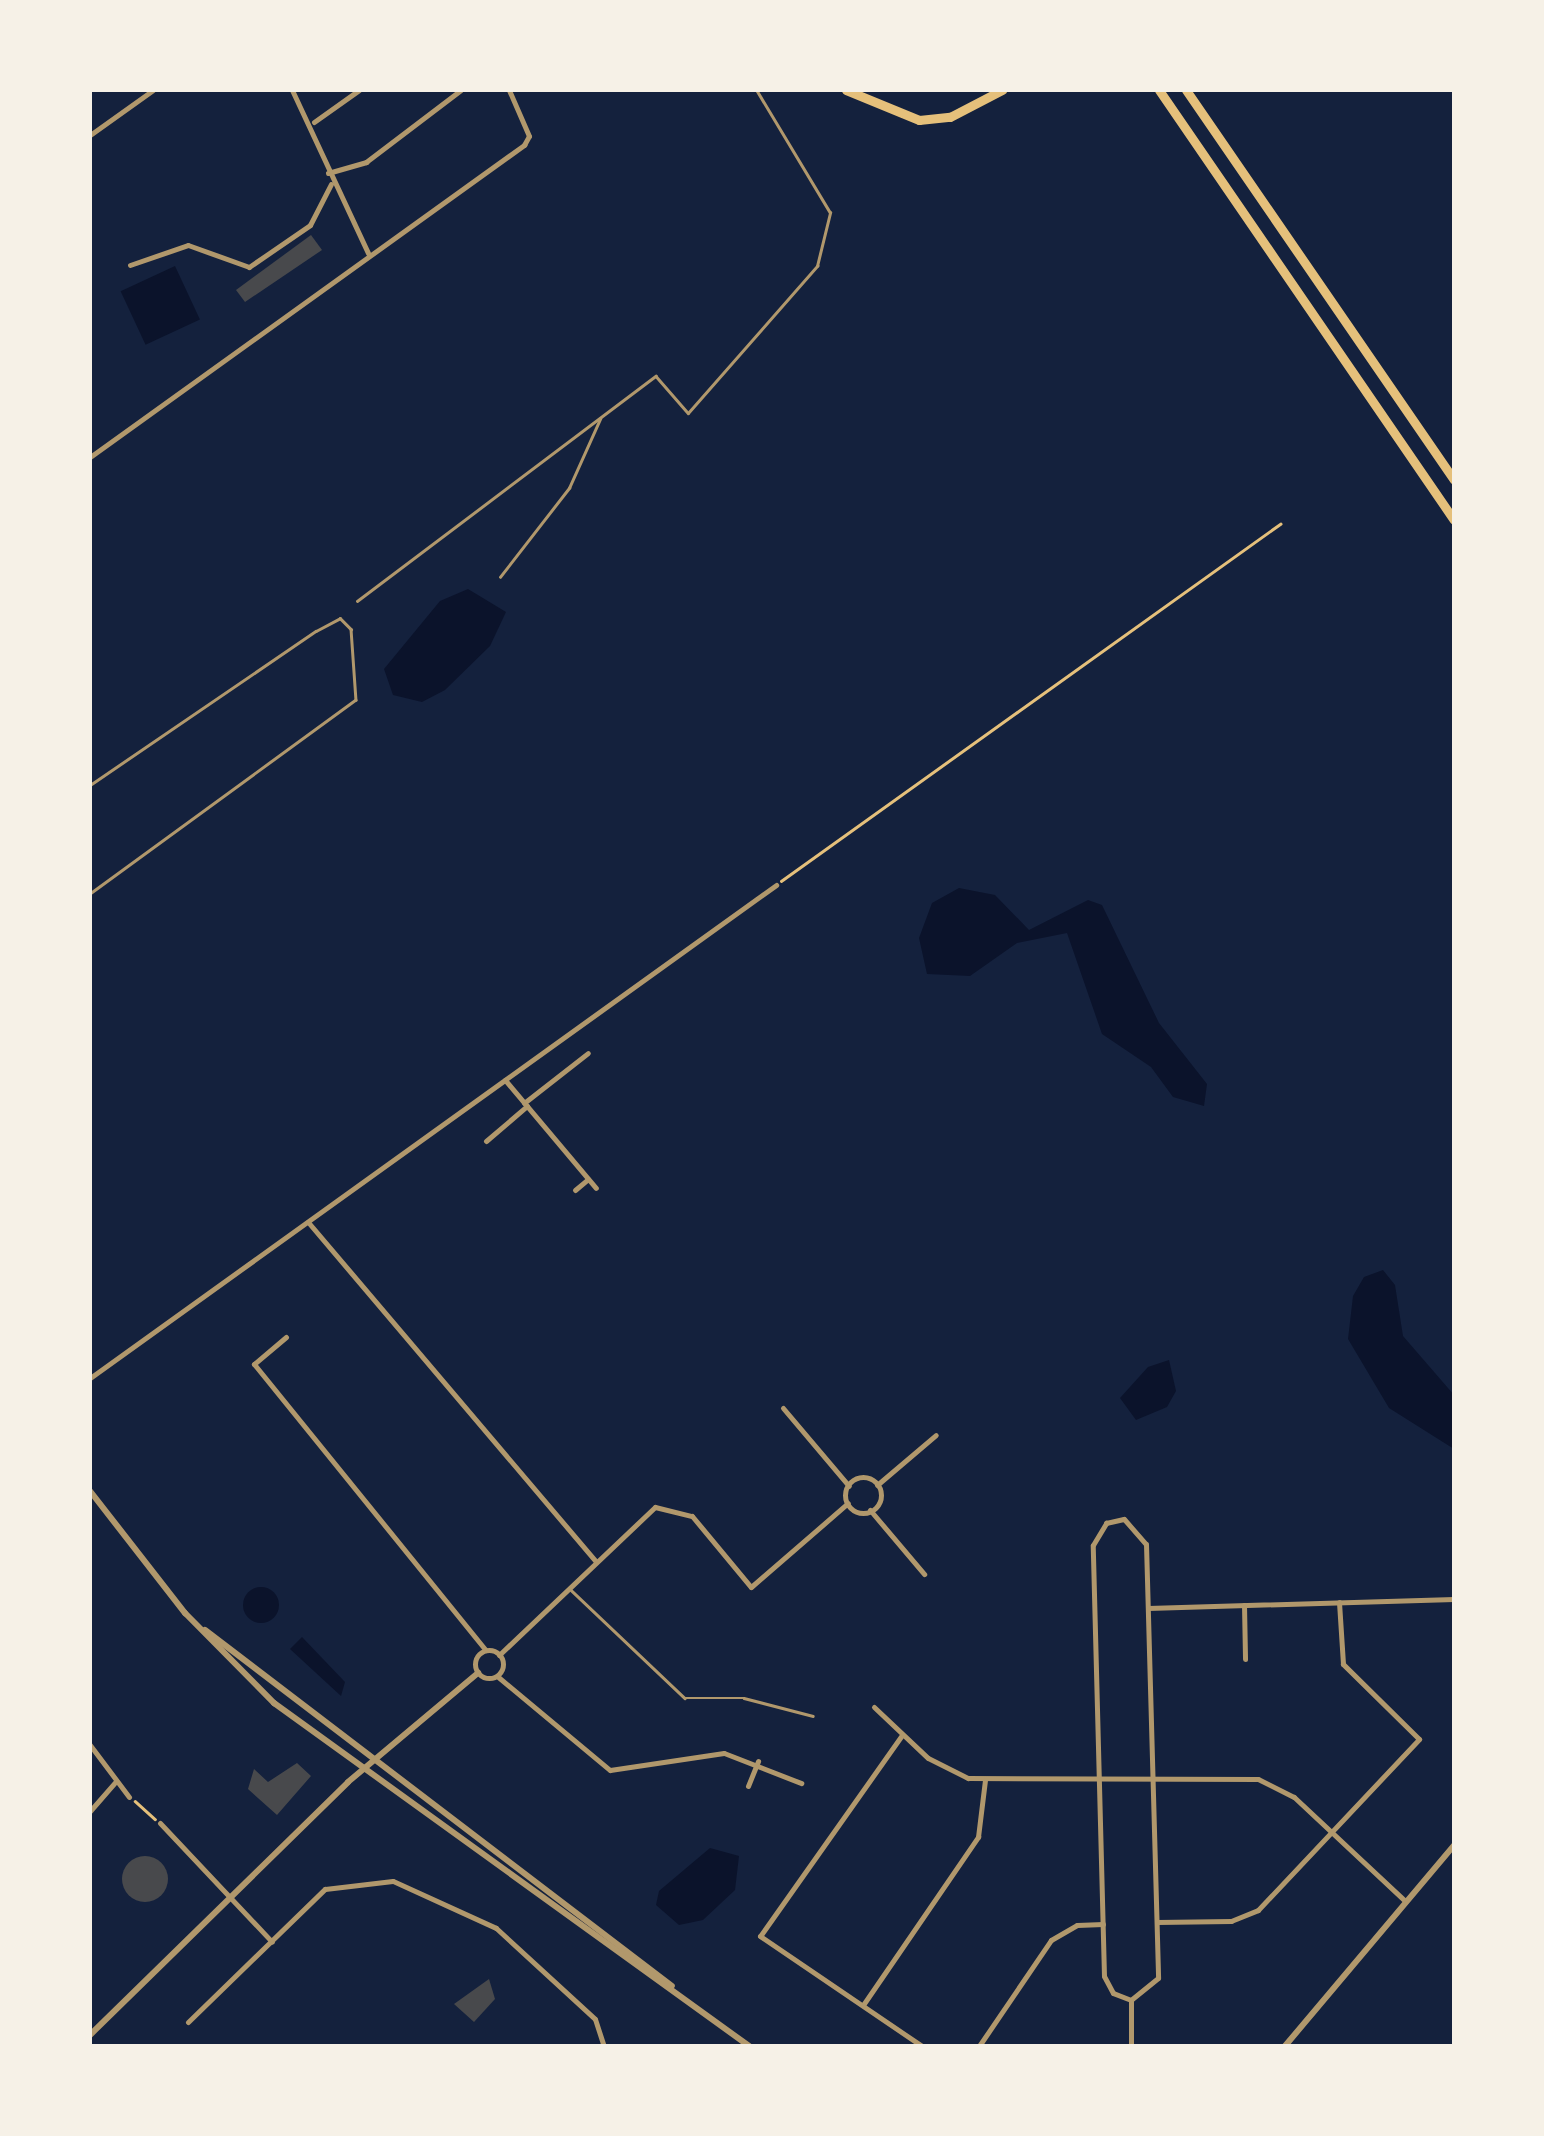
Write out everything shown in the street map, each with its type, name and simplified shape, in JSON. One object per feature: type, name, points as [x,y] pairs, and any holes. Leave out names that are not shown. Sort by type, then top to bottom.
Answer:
[{"type":"highway","points":[[846,90],[919,120],[950,117],[1002,90]]},
{"type":"highway","points":[[1159,90],[1454,520]]},
{"type":"highway","points":[[1186,90],[1454,480]]},
{"type":"street","points":[[90,135],[153,90]]},
{"type":"street","points":[[292,90],[314,122],[332,184],[368,253]]},
{"type":"street","points":[[314,122],[359,90]]},
{"type":"street","points":[[328,174],[366,162],[461,90]]},
{"type":"street","points":[[90,457],[368,253],[524,145],[530,136],[508,90]]},
{"type":"street","points":[[130,264],[188,245],[249,267],[310,225],[332,184]]},
{"type":"street","points":[[90,1378],[776,885]]},
{"type":"street","points":[[486,1141],[588,1054]]},
{"type":"street","points":[[504,1080],[596,1188]]},
{"type":"street","points":[[575,1190],[588,1179]]},
{"type":"street","points":[[308,1222],[594,1562]]},
{"type":"street","points":[[286,1337],[254,1364],[486,1650],[500,1654]]},
{"type":"street","points":[[783,1408],[850,1486]]},
{"type":"street","points":[[877,1485],[936,1435]]},
{"type":"street","points":[[866,1472],[886,1496],[861,1518],[840,1494],[850,1486],[866,1472]]},
{"type":"street","points":[[90,1491],[185,1613],[274,1704],[712,2018]]},
{"type":"street","points":[[497,1676],[500,1654],[642,1514],[667,1506],[692,1516],[750,1586],[848,1504]]},
{"type":"street","points":[[870,1510],[924,1574]]},
{"type":"street","points":[[1130,2046],[1131,2000],[1158,1978],[1144,1535],[1124,1519],[1106,1522],[1093,1545],[1107,1985],[1131,2000]]},
{"type":"street","points":[[1148,1608],[1454,1599]]},
{"type":"street","points":[[1157,1922],[1247,1917],[1420,1739],[1344,1664],[1339,1602]]},
{"type":"street","points":[[1244,1605],[1245,1659]]},
{"type":"street","points":[[185,1613],[749,2046]]},
{"type":"street","points":[[90,2035],[362,1770],[478,1673],[486,1650]]},
{"type":"street","points":[[478,1673],[497,1676],[610,1770],[640,1772],[706,1754],[758,1761],[801,1783]]},
{"type":"street","points":[[874,1707],[947,1771],[985,1780],[1152,1776],[1258,1779],[1331,1832],[1405,1901]]},
{"type":"street","points":[[902,1735],[760,1936],[922,2046]]},
{"type":"street","points":[[90,1744],[129,1796]]},
{"type":"street","points":[[748,1786],[758,1761]]},
{"type":"street","points":[[862,2006],[978,1837],[985,1780]]},
{"type":"street","points":[[90,1812],[116,1781]]},
{"type":"street","points":[[160,1823],[272,1942]]},
{"type":"street","points":[[1285,2046],[1454,1845]]},
{"type":"street","points":[[188,2022],[325,1889],[407,1883],[496,1928],[595,2019],[604,2046]]},
{"type":"street","points":[[979,2046],[1050,1940],[1077,1925],[1103,1924]]},
{"type":"lane","points":[[357,601],[656,376],[688,413],[828,246],[822,194],[756,90]]},
{"type":"lane","points":[[500,577],[569,488],[602,417]]},
{"type":"lane","points":[[90,786],[316,631],[340,618],[351,629],[356,700],[90,894]]},
{"type":"lane","points":[[568,1587],[685,1698],[744,1698],[813,1716]]},
{"type":"path","points":[[776,885],[1280,524]]},
{"type":"path","points":[[129,1796],[160,1823]]},
{"type":"water","points":[[175,266],[200,319],[146,345],[121,291]]},
{"type":"water","points":[[468,589],[506,612],[490,646],[445,690],[422,702],[393,695],[384,669],[440,601]]},
{"type":"water","points":[[959,888],[995,895],[1029,930],[1088,900],[1102,905],[1159,1023],[1207,1084],[1204,1106],[1173,1097],[1151,1067],[1102,1034],[1067,933],[1017,943],[970,976],[927,974],[919,938],[932,903]]},
{"type":"water","points":[[1383,1270],[1395,1285],[1403,1336],[1454,1395],[1454,1449],[1389,1408],[1348,1339],[1353,1296],[1364,1277]]},
{"type":"water","points":[[1169,1360],[1176,1391],[1167,1407],[1136,1420],[1120,1398],[1148,1367]]},
{"type":"water","points":[[261,1587],[274,1592],[279,1605],[274,1618],[261,1623],[248,1618],[243,1605],[248,1592]]},
{"type":"water","points":[[302,1637],[345,1682],[341,1696],[290,1649]]},
{"type":"water","points":[[710,1848],[739,1856],[735,1890],[703,1920],[679,1925],[656,1905],[659,1891]]},
{"type":"building","points":[[311,235],[322,250],[245,302],[236,290]]},
{"type":"building","points":[[297,1763],[311,1776],[277,1815],[248,1789],[254,1769],[268,1782]]},
{"type":"building","points":[[145,1856],[161,1863],[168,1879],[161,1895],[145,1902],[129,1895],[122,1879],[129,1863]]},
{"type":"building","points":[[489,1979],[495,1999],[474,2022],[454,2004]]}]
